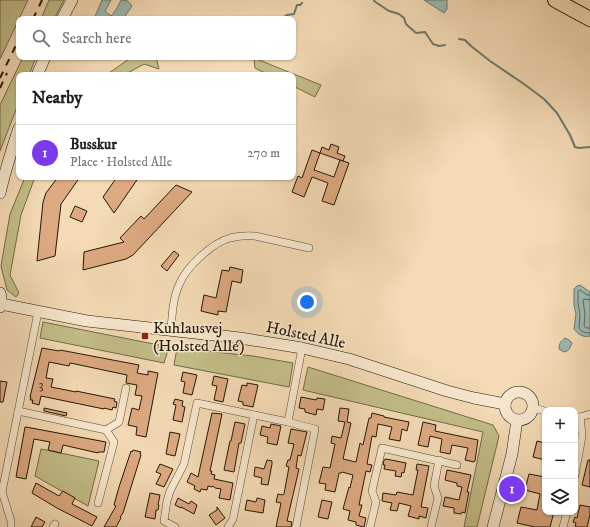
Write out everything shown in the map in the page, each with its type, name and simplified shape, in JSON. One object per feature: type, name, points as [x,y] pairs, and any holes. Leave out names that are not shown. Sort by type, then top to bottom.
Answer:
[{"type":"highway","points":[[555,0],[590,19]]},
{"type":"highway","points":[[570,0],[590,11]]},
{"type":"street","points":[[64,16],[72,0]]},
{"type":"street","points":[[38,72],[44,60]]},
{"type":"street","points":[[0,193],[16,138]]},
{"type":"street","points":[[171,330],[176,295],[178,286],[183,276],[192,264],[219,243],[230,238],[246,235],[309,248]]},
{"type":"street","points":[[0,293],[2,298],[0,306]]},
{"type":"street","name":"Holsted Alle","points":[[0,306],[87,321],[247,338],[302,348],[349,359],[446,391],[505,404]]},
{"type":"street","points":[[11,527],[11,521],[2,492],[38,312]]},
{"type":"street","points":[[288,422],[302,348]]},
{"type":"street","points":[[18,411],[106,430],[119,422],[126,388]]},
{"type":"street","points":[[514,392],[523,392],[532,398],[534,408],[530,416],[526,419],[513,419],[506,413],[506,399],[514,392]]},
{"type":"street","points":[[175,527],[164,521],[167,501],[170,491],[184,464],[197,404],[288,422],[315,429],[296,527]]},
{"type":"street","points":[[534,408],[542,410]]},
{"type":"street","points":[[578,458],[582,434],[578,417],[590,414]]},
{"type":"street","points":[[228,527],[233,519],[254,415]]},
{"type":"street","points":[[493,527],[512,454],[517,420]]},
{"type":"street","points":[[98,503],[114,442],[106,430]]},
{"type":"street","points":[[370,527],[376,502],[372,491],[382,448],[457,465]]},
{"type":"street","points":[[431,527],[438,498],[434,486],[439,460]]},
{"type":"street","points":[[563,527],[566,515]]},
{"type":"shaded area","points":[[0,0],[28,0],[20,16],[16,16],[16,25],[0,59]]},
{"type":"shaded area","points":[[49,0],[64,0],[56,16],[42,16]]},
{"type":"shaded area","points":[[22,60],[35,60],[30,72],[16,72],[16,110],[0,151],[0,105]]},
{"type":"shaded area","points":[[128,60],[157,60],[159,69],[144,64],[129,72],[110,72]]},
{"type":"shaded area","points":[[254,60],[259,60],[289,72],[263,72],[255,68]]},
{"type":"shaded area","points":[[296,75],[321,85],[315,97],[296,88]]},
{"type":"shaded area","points":[[24,180],[34,180],[21,215],[10,275],[19,293],[16,297],[7,290],[1,266],[10,214]]},
{"type":"shaded area","points":[[43,322],[169,347],[164,363],[40,338]]},
{"type":"shaded area","points":[[177,348],[253,356],[293,363],[289,387],[174,365]]},
{"type":"shaded area","points":[[308,367],[493,425],[499,436],[477,527],[464,527],[483,432],[303,390]]},
{"type":"shaded area","points":[[41,449],[99,461],[88,506],[35,476]]},
{"type":"water","points":[[102,0],[111,0],[105,11],[111,16],[95,16]]},
{"type":"water","points":[[121,0],[128,1],[132,6],[125,16],[111,16]]},
{"type":"water","points":[[424,0],[447,0],[447,9],[444,13]]},
{"type":"water","points":[[580,285],[590,292],[590,336],[581,335],[574,329],[576,314],[574,305],[574,289]]},
{"type":"water","points":[[565,338],[572,343],[569,349],[564,352],[559,349],[559,347],[560,342]]},
{"type":"building","points":[[331,144],[339,147],[337,153],[345,156],[343,161],[320,153],[322,147],[329,150]]},
{"type":"building","points":[[312,150],[320,153],[314,170],[334,177],[340,160],[349,163],[334,205],[322,201],[328,183],[312,177],[304,197],[292,192],[298,176],[302,178]]},
{"type":"building","points":[[56,180],[78,180],[61,204],[55,256],[37,261],[43,202],[46,193]]},
{"type":"building","points":[[115,180],[137,180],[114,213],[103,197]]},
{"type":"building","points":[[176,185],[192,192],[133,255],[126,259],[83,270],[84,252],[124,242],[120,238],[141,216],[144,219]]},
{"type":"building","points":[[75,206],[87,211],[82,222],[70,217]]},
{"type":"building","points":[[174,251],[179,255],[167,271],[161,266]]},
{"type":"building","points":[[230,267],[243,270],[241,283],[232,281],[226,312],[218,311],[218,315],[201,311],[204,295],[216,298],[222,270],[229,271]]},
{"type":"building","points":[[42,348],[139,365],[137,373],[148,375],[148,371],[158,373],[146,437],[136,435],[137,427],[128,425],[132,408],[139,410],[142,396],[135,395],[137,385],[126,383],[127,375],[70,363],[69,366],[49,362],[46,378],[53,379],[51,387],[115,399],[114,401],[117,402],[116,408],[113,407],[112,410],[104,409],[41,396],[39,405],[32,403],[33,400],[30,400],[30,397]]},
{"type":"building","points":[[183,372],[197,375],[192,395],[183,393],[185,382],[181,381]]},
{"type":"building","points":[[214,376],[228,379],[223,402],[214,400],[217,386],[212,385]]},
{"type":"building","points":[[0,381],[7,382],[3,402],[0,402]]},
{"type":"building","points":[[247,383],[258,385],[253,407],[243,405],[243,402],[238,401],[242,385],[247,386]]},
{"type":"building","points":[[301,397],[316,400],[317,398],[325,399],[323,410],[317,409],[316,415],[305,412],[305,409],[299,408]]},
{"type":"building","points":[[175,399],[183,401],[182,406],[185,407],[182,422],[173,420],[176,405],[173,404]]},
{"type":"building","points":[[44,408],[67,413],[66,416],[44,411]]},
{"type":"building","points":[[340,408],[349,409],[347,422],[351,423],[343,459],[356,462],[360,443],[363,445],[369,418],[371,418],[372,413],[409,422],[407,431],[402,429],[400,441],[389,439],[392,427],[378,424],[376,437],[372,436],[367,464],[372,465],[370,472],[366,471],[359,505],[362,505],[359,516],[366,518],[364,527],[356,525],[356,522],[348,520],[350,511],[343,509],[353,475],[342,472],[339,473],[335,492],[325,490],[326,484],[319,483],[323,467],[330,468],[335,444],[331,443],[332,436],[341,438],[345,422],[338,421]]},
{"type":"building","points":[[212,413],[222,414],[210,471],[212,471],[211,474],[215,475],[214,479],[233,483],[230,500],[219,498],[221,489],[208,486],[207,490],[201,489],[200,492],[194,489],[195,486],[187,482],[191,473],[198,477]]},
{"type":"building","points":[[235,422],[245,424],[241,443],[239,443],[234,472],[224,470]]},
{"type":"building","points":[[423,422],[436,425],[435,431],[478,440],[475,461],[465,460],[468,448],[452,445],[450,454],[440,452],[442,439],[430,436],[428,447],[418,445]]},
{"type":"building","points":[[271,424],[281,426],[277,445],[267,443],[268,437],[260,435],[262,426],[270,428]]},
{"type":"building","points":[[25,427],[106,442],[104,452],[98,453],[63,445],[61,453],[48,450],[50,442],[34,439],[26,479],[16,477]]},
{"type":"building","points":[[291,429],[307,432],[301,456],[298,455],[296,468],[299,469],[287,521],[292,522],[291,527],[276,527],[281,503],[276,502],[278,494],[284,494],[289,467],[286,466],[288,460],[290,460],[294,444],[288,443]]},
{"type":"building","points":[[170,432],[180,434],[175,456],[166,454]]},
{"type":"building","points":[[537,441],[542,442],[542,459],[533,457]]},
{"type":"building","points":[[133,450],[141,452],[141,455],[123,513],[116,527],[104,527],[116,506],[114,505],[119,487],[131,451],[132,452]]},
{"type":"building","points":[[386,459],[406,463],[404,473],[402,472],[401,477],[395,476],[396,471],[384,469],[384,460]]},
{"type":"building","points":[[267,460],[272,461],[268,485],[261,484],[262,478],[254,476],[255,467],[264,469]]},
{"type":"building","points":[[588,460],[590,460],[590,487],[582,485]]},
{"type":"building","points":[[160,464],[173,469],[164,487],[156,484],[161,474],[156,472]]},
{"type":"building","points":[[417,464],[429,466],[421,507],[428,508],[426,518],[419,516],[419,519],[408,516],[411,506],[399,503],[397,511],[390,510],[392,503],[382,501],[383,493],[396,495],[397,492],[413,495],[418,470],[416,470]]},
{"type":"building","points":[[447,470],[471,475],[467,492],[469,492],[465,513],[454,513],[454,508],[443,506],[445,497],[459,500],[462,487],[457,486],[457,483],[445,480]]},
{"type":"building","points":[[529,474],[542,476],[542,515],[553,515],[550,527],[535,527],[517,523],[521,507],[537,510],[540,494],[525,490]]},
{"type":"building","points":[[36,483],[59,496],[63,491],[75,498],[72,504],[97,517],[92,526],[32,493]]},
{"type":"building","points":[[150,493],[160,495],[155,519],[145,517]]},
{"type":"building","points":[[178,498],[189,504],[191,501],[197,505],[194,514],[175,505]]},
{"type":"building","points":[[257,498],[265,500],[263,513],[245,510],[247,500],[256,502]]},
{"type":"building","points":[[322,500],[332,502],[328,519],[318,517]]},
{"type":"building","points":[[580,505],[590,507],[587,527],[575,527],[576,523],[573,522],[575,517],[577,518]]},
{"type":"building","points":[[217,507],[225,518],[216,525],[209,515],[217,510]]},
{"type":"building","points":[[36,517],[45,522],[42,527],[31,527]]},
{"type":"waterway","points":[[374,0],[389,11],[399,14],[404,18],[406,24],[416,33],[425,32],[433,44],[439,46],[445,45]]},
{"type":"waterway","points":[[285,16],[294,14],[297,5],[302,3]]},
{"type":"waterway","points":[[459,39],[465,40],[490,61],[544,99],[557,113],[575,147],[590,147]]},
{"type":"railway","points":[[34,16],[42,0]]},
{"type":"railway","points":[[0,78],[16,45]]},
{"type":"railway","points":[[0,88],[7,73]]},
{"type":"place","name":"Kuhlausvej (Holsted Allé)","points":[[145,336]]},
{"type":"place","name":"Busskur","points":[[512,489]]}]
